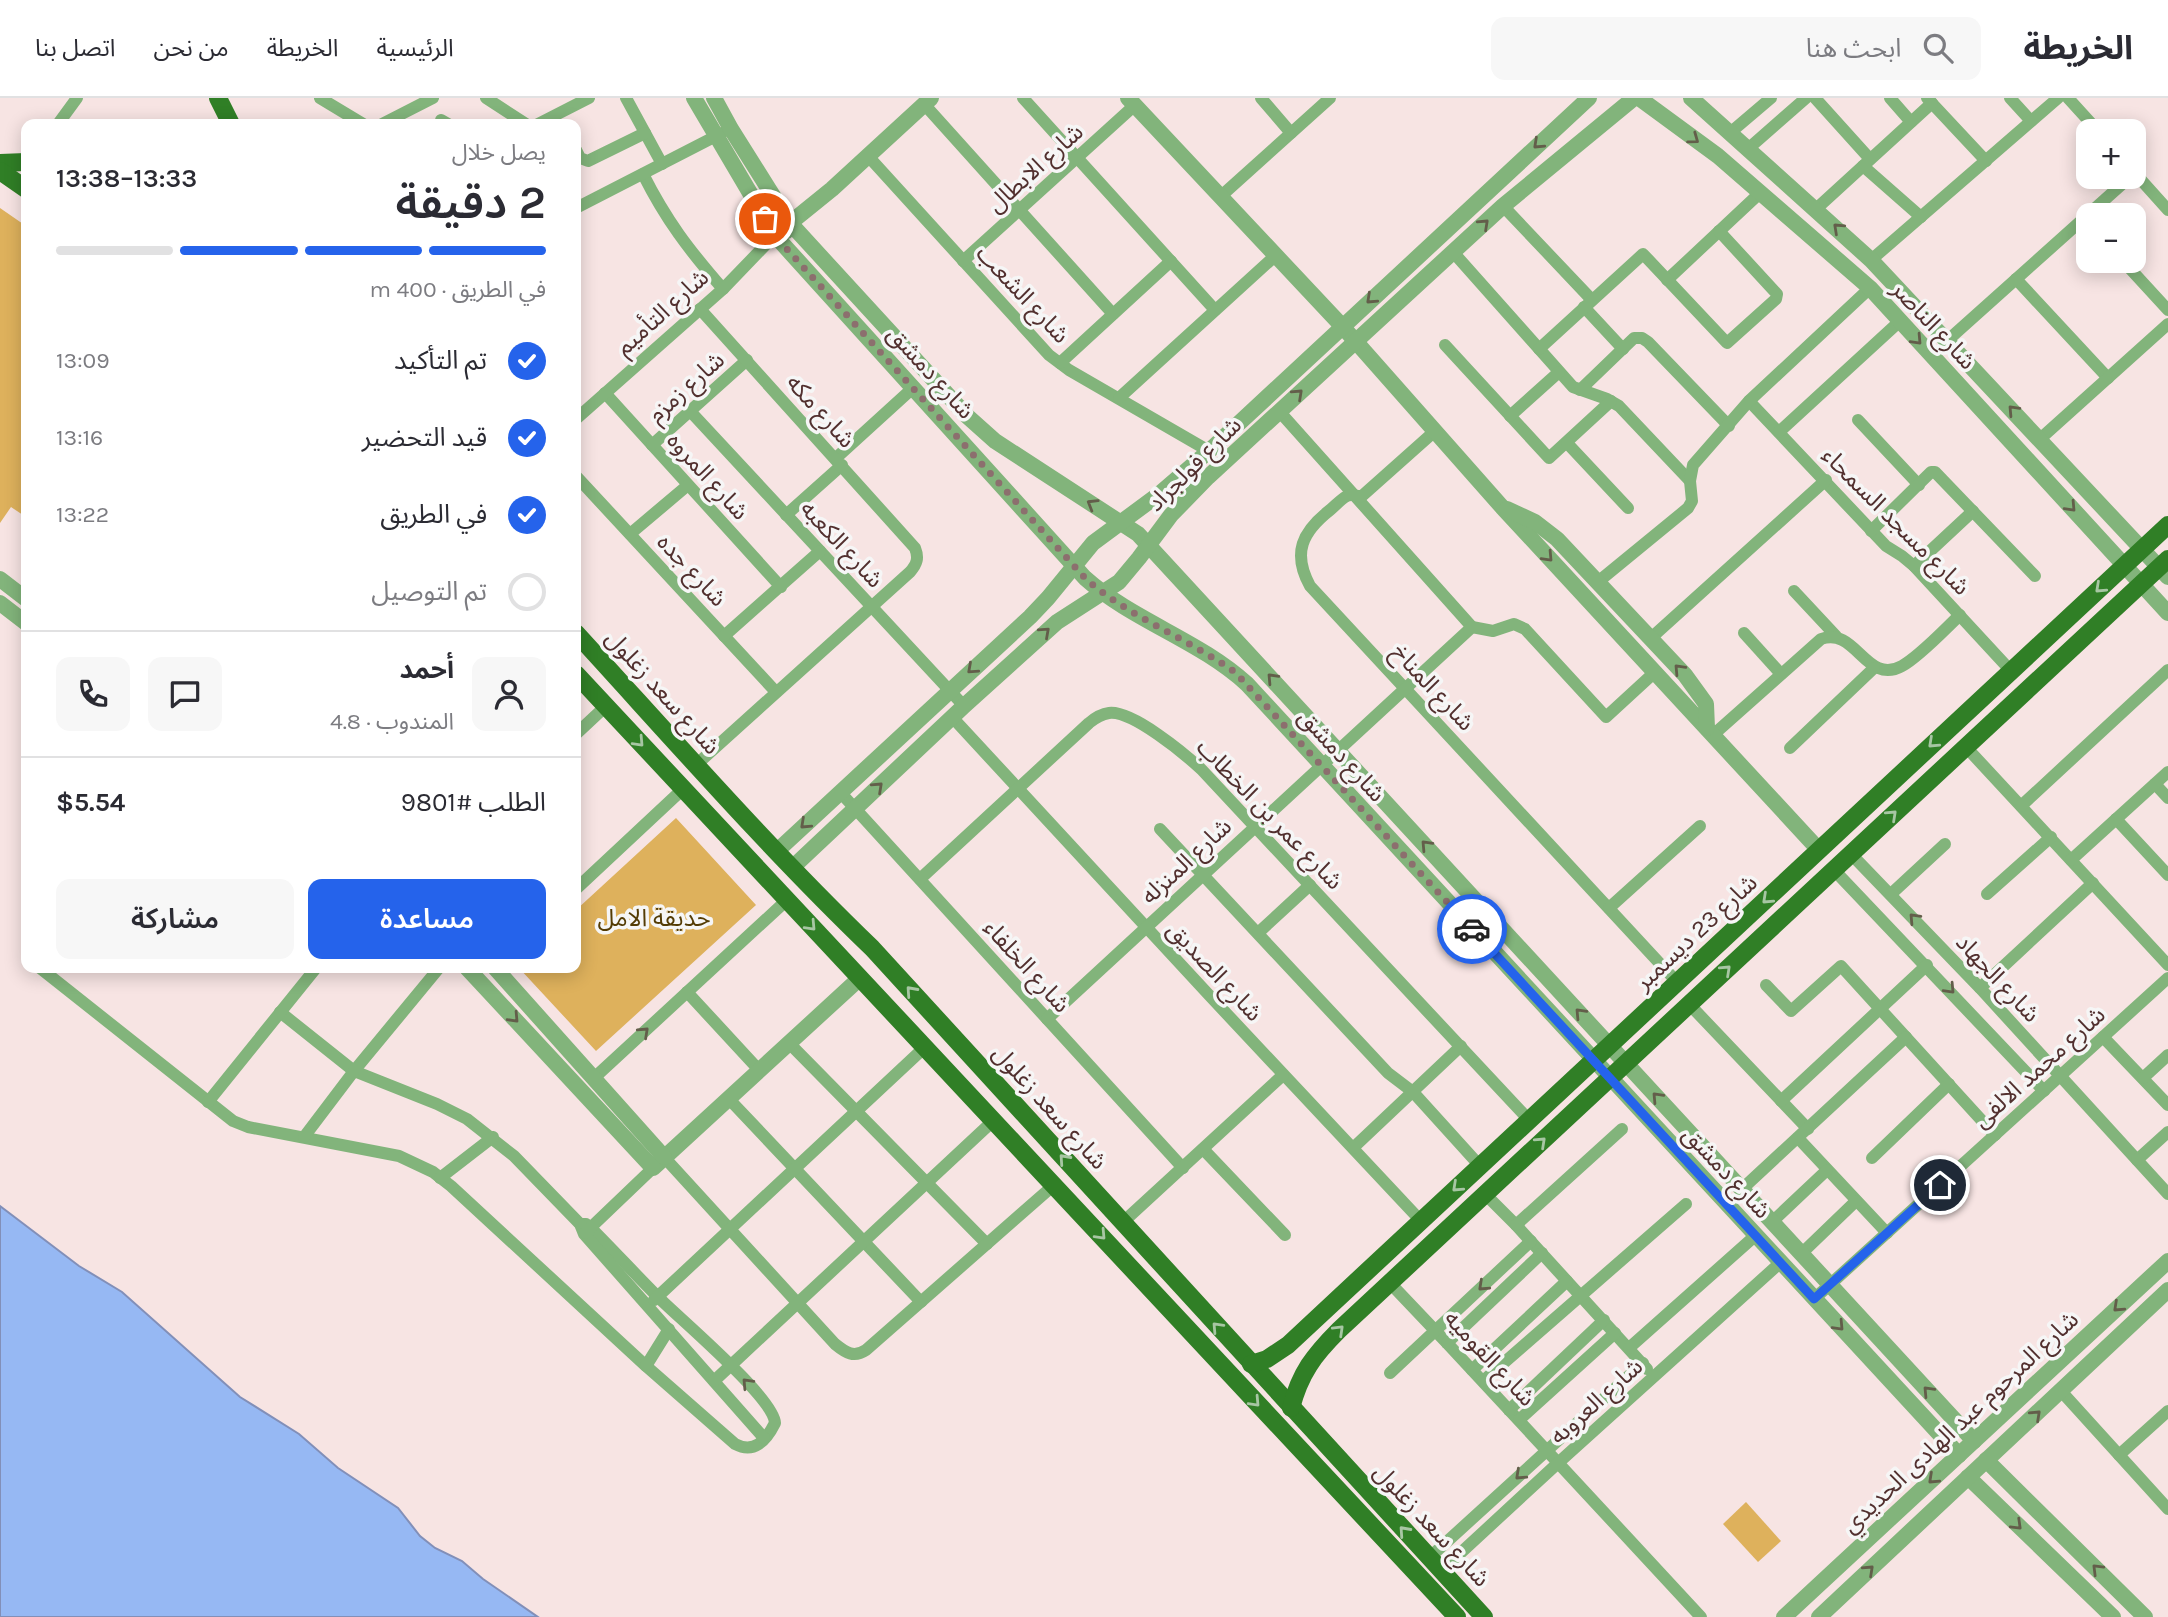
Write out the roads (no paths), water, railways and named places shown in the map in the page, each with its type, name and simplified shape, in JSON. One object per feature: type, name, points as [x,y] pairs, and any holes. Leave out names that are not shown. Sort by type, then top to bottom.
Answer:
[{"type":"main road","points":[[218,98],[228,119]]},
{"type":"main road","points":[[0,163],[21,162]]},
{"type":"main road","points":[[0,171],[21,180]]},
{"type":"main road","name":"شارع 23 ديسمبر","points":[[1251,1364],[1275,1355],[1300,1334],[2168,525]]},
{"type":"main road","name":"شارع 23 ديسمبر","points":[[1291,1408],[1301,1379],[1318,1350],[2141,584],[2165,568]]},
{"type":"main road","name":"شارع سعد زغلول","points":[[581,638],[696,765],[872,948],[1484,1617]]},
{"type":"main road","name":"شارع سعد زغلول","points":[[581,679],[1457,1617]]},
{"type":"main road","points":[[1898,776],[1915,794]]},
{"type":"main road","points":[[956,1081],[976,1062]]},
{"type":"main road","points":[[1300,1334],[1306,1343],[1318,1350]]},
{"type":"street","points":[[62,119],[77,98]]},
{"type":"street","points":[[320,98],[355,119]]},
{"type":"street","points":[[392,119],[433,98]]},
{"type":"street","points":[[486,98],[518,119]]},
{"type":"street","points":[[626,98],[662,164]]},
{"type":"street","name":"شارع دمشق","points":[[694,98],[724,133],[790,223],[981,430],[1021,459],[1121,522],[1149,545],[1974,1441]]},
{"type":"street","name":"شارع دمشق","points":[[714,98],[724,133],[775,235],[1074,565],[1104,593],[1236,673],[1959,1455]]},
{"type":"street","points":[[1023,98],[1215,310]]},
{"type":"street","points":[[1261,98],[1291,133]]},
{"type":"street","points":[[1220,197],[1330,98]]},
{"type":"street","name":"شارع فولجراد","points":[[777,850],[1039,607],[1093,543],[1152,499],[1209,451],[1588,98]]},
{"type":"street","name":"شارع فولجراد","points":[[793,867],[1057,622],[1074,609],[1104,593],[1128,573],[1182,502],[1503,206],[1637,98]]},
{"type":"street","name":"شارع الناصر","points":[[1637,98],[1718,156],[1870,288],[2168,613]]},
{"type":"street","name":"شارع الناصر","points":[[1691,98],[1871,260],[2142,549],[2165,568]]},
{"type":"street","points":[[1731,132],[1771,98]]},
{"type":"street","points":[[1749,148],[1806,98]]},
{"type":"street","points":[[1815,98],[1867,162],[1921,217]]},
{"type":"street","points":[[1890,98],[1911,122]]},
{"type":"street","points":[[2010,98],[2031,121]]},
{"type":"street","points":[[1871,260],[2058,98]]},
{"type":"street","points":[[2068,98],[2087,119]]},
{"type":"street","points":[[560,119],[578,100]]},
{"type":"street","points":[[927,101],[1113,314]]},
{"type":"street","name":"شارع التأميم","points":[[581,415],[723,289],[775,235],[779,224],[790,223],[832,189],[927,101]]},
{"type":"street","points":[[1816,209],[1911,122],[1929,101],[1986,161]]},
{"type":"street","points":[[1131,102],[1342,326],[1502,507],[1819,850]]},
{"type":"street","name":"شارع الابطال","points":[[964,261],[1077,158],[1131,102]]},
{"type":"street","points":[[581,205],[724,133]]},
{"type":"street","points":[[581,158],[587,161],[645,134]]},
{"type":"street","name":"شارع الشعب","points":[[868,156],[1041,346],[1060,363],[1209,451]]},
{"type":"street","points":[[643,174],[686,247],[723,289]]},
{"type":"street","points":[[2146,187],[2168,210]]},
{"type":"street","points":[[2103,203],[2117,189]]},
{"type":"street","points":[[1667,280],[1761,192]]},
{"type":"street","points":[[1503,206],[1588,304],[1623,349]]},
{"type":"street","points":[[1948,340],[2076,229]]},
{"type":"street","points":[[1539,349],[1643,254],[1727,343],[1776,299],[1777,292],[1719,231]]},
{"type":"street","points":[[1453,252],[1573,387],[1611,401],[1633,419],[1690,481]]},
{"type":"street","points":[[1119,398],[1275,256]]},
{"type":"street","points":[[1060,363],[1171,261]]},
{"type":"street","points":[[2134,273],[2168,310]]},
{"type":"street","points":[[2017,279],[2108,378]]},
{"type":"street","points":[[1599,581],[1688,508],[1692,501],[1690,481],[1693,465],[1749,401],[1870,288]]},
{"type":"street","points":[[854,322],[869,308]]},
{"type":"street","name":"شارع مكه","points":[[700,309],[910,542],[917,555],[914,567],[871,607]]},
{"type":"street","points":[[1779,432],[1900,321]]},
{"type":"street","points":[[2040,439],[2168,324]]},
{"type":"street","points":[[1580,390],[1634,338],[1642,338],[1729,426]]},
{"type":"street","points":[[1445,345],[1549,458],[1611,401]]},
{"type":"street","name":"شارع زمزم","points":[[652,445],[747,360]]},
{"type":"street","points":[[1510,416],[1559,372]]},
{"type":"street","points":[[786,514],[914,387]]},
{"type":"street","name":"شارع المروه","points":[[605,393],[780,587]]},
{"type":"street","name":"شارع مسجد السمحاء","points":[[1749,401],[1871,531],[1886,546],[1914,566],[2011,671]]},
{"type":"street","name":"شارع الكعبه","points":[[690,411],[949,689],[958,712]]},
{"type":"street","points":[[1279,411],[1472,627],[1493,631],[1514,624],[1525,629],[1606,717],[1655,672]]},
{"type":"street","points":[[1857,420],[1919,485]]},
{"type":"street","name":"شارع المناخ","points":[[1435,431],[1362,496],[1346,496],[1311,527],[1301,550],[1301,562],[1310,586],[1677,982]]},
{"type":"street","points":[[1566,443],[1628,508]]},
{"type":"street","points":[[1871,531],[1931,472],[1936,472],[2035,576]]},
{"type":"street","points":[[1650,638],[1826,480]]},
{"type":"street","name":"شارع جده","points":[[581,481],[776,692]]},
{"type":"street","points":[[630,534],[688,485]]},
{"type":"street","points":[[1502,507],[1526,517],[1557,539],[1599,581],[1685,675],[1706,704],[1710,731]]},
{"type":"street","points":[[1914,566],[1973,511]]},
{"type":"street","points":[[724,636],[820,551]]},
{"type":"street","points":[[0,579],[21,595]]},
{"type":"street","points":[[1794,591],[1836,636],[1850,644],[1874,668],[1883,670],[1900,668],[1960,615]]},
{"type":"street","points":[[0,603],[21,619]]},
{"type":"street","points":[[696,765],[871,607]]},
{"type":"street","name":"شارع المنزله","points":[[1047,1019],[1472,627]]},
{"type":"street","points":[[1744,633],[1781,674]]},
{"type":"street","points":[[1710,731],[1816,642],[1836,636]]},
{"type":"street","points":[[1790,748],[1874,668]]},
{"type":"street","points":[[2021,806],[2168,670]]},
{"type":"street","points":[[581,729],[606,706]]},
{"type":"street","name":"شارع الصديق","points":[[958,712],[1017,789],[1422,1221]]},
{"type":"street","name":"شارع عمر بن الخطاب","points":[[920,879],[1098,716],[1119,713],[1185,754],[1202,770],[1529,1120]]},
{"type":"street","points":[[1965,747],[2168,965]]},
{"type":"street","points":[[2071,860],[2168,772]]},
{"type":"street","points":[[2155,784],[2168,798]]},
{"type":"street","points":[[581,881],[683,789]]},
{"type":"street","name":"شارع الخلفاء","points":[[840,792],[1183,1168]]},
{"type":"street","points":[[2116,819],[2168,875]]},
{"type":"street","points":[[1609,908],[1700,826]]},
{"type":"street","points":[[1160,829],[1388,1073],[1413,1092],[1480,1166]]},
{"type":"street","points":[[1987,894],[2051,837]]},
{"type":"street","points":[[1891,894],[1945,844]]},
{"type":"street","name":"شارع الجهاد","points":[[1851,854],[1980,988],[2168,1194]]},
{"type":"street","name":"شارع الجهاد","points":[[1834,870],[2044,1091]]},
{"type":"street","points":[[1980,988],[2093,883]]},
{"type":"street","points":[[1258,933],[1310,886]]},
{"type":"street","points":[[581,1090],[787,900]]},
{"type":"street","points":[[1780,1101],[1927,965]]},
{"type":"street","points":[[1766,985],[1791,1011],[1841,966],[1996,1135]]},
{"type":"street","points":[[46,973],[233,1121],[248,1127],[399,1156],[440,1178],[735,1444],[751,1449],[764,1438],[775,1423],[774,1417],[761,1399],[730,1365],[653,1301],[585,1228],[493,1137],[467,1119],[437,1104],[354,1071],[280,1012]]},
{"type":"street","points":[[208,1102],[312,973]]},
{"type":"street","points":[[304,1137],[435,973]]},
{"type":"street","points":[[472,973],[581,1090],[730,1229],[835,1345],[850,1354],[856,1355],[866,1350],[1054,1185]]},
{"type":"street","points":[[479,980],[488,973]]},
{"type":"street","points":[[499,973],[594,1078],[658,1162]]},
{"type":"street","points":[[585,1228],[860,978]]},
{"type":"street","name":"شارع محمد الالفى","points":[[1814,1299],[2168,978]]},
{"type":"street","points":[[687,992],[759,1070]]},
{"type":"street","points":[[1689,1004],[1780,1101],[1827,1170],[1887,1234]]},
{"type":"street","points":[[1742,1189],[1906,1037]]},
{"type":"street","points":[[2104,1037],[2168,1105]]},
{"type":"street","points":[[789,1043],[987,1244]]},
{"type":"street","points":[[1353,1147],[1461,1046]]},
{"type":"street","points":[[653,1301],[925,1047]]},
{"type":"street","points":[[2143,1078],[2168,1055]]},
{"type":"street","points":[[1122,1223],[1283,1075]]},
{"type":"street","points":[[1872,1158],[1949,1084]]},
{"type":"street","points":[[728,1098],[921,1302]]},
{"type":"street","points":[[714,1381],[993,1121]]},
{"type":"street","points":[[1516,1225],[1622,1129]]},
{"type":"street","points":[[2137,1160],[2168,1132]]},
{"type":"street","points":[[440,1178],[493,1137]]},
{"type":"street","points":[[1203,1149],[1285,1235]]},
{"type":"street","points":[[1772,1222],[1827,1170]]},
{"type":"street","points":[[1485,1194],[1654,1377]]},
{"type":"street","points":[[1801,1254],[1856,1201]]},
{"type":"street","points":[[1483,1381],[1686,1204]]},
{"type":"street","points":[[1629,1348],[1755,1236]]},
{"type":"street","points":[[1390,1373],[1531,1241]]},
{"type":"street","points":[[1447,1343],[1542,1253]]},
{"type":"street","name":"شارع المرحوم عبد الهادى الحديدي","points":[[1784,1617],[2168,1261]]},
{"type":"street","name":"شارع العروبه","points":[[1435,1564],[1558,1463],[1780,1263]]},
{"type":"street","points":[[1472,1370],[1567,1281]]},
{"type":"street","name":"شارع القوميه","points":[[1390,1283],[1701,1617]]},
{"type":"street","name":"شارع المرحوم عبد الهادى الحديدي","points":[[1821,1617],[2168,1290]]},
{"type":"street","points":[[653,1301],[669,1329],[764,1438]]},
{"type":"street","points":[[1510,1410],[1604,1320]]},
{"type":"street","points":[[646,1366],[669,1329]]},
{"type":"street","points":[[1519,1420],[1615,1333]]},
{"type":"street","points":[[1435,1564],[1547,1450],[1643,1363]]},
{"type":"street","points":[[2062,1391],[2119,1455],[2166,1502]]},
{"type":"street","points":[[2119,1455],[2168,1410]]},
{"type":"street","points":[[1986,1461],[2145,1617]]},
{"type":"street","points":[[1968,1477],[2113,1617]]},
{"type":"street","points":[[1881,1527],[1890,1542],[1899,1542]]},
{"type":"water","points":[[0,1206],[79,1266],[122,1292],[240,1397],[299,1434],[338,1468],[398,1508],[420,1536],[435,1548],[462,1561],[538,1617],[0,1617]]},
{"type":"park label","name":"حديقة الامل","points":[[654,918]]}]
